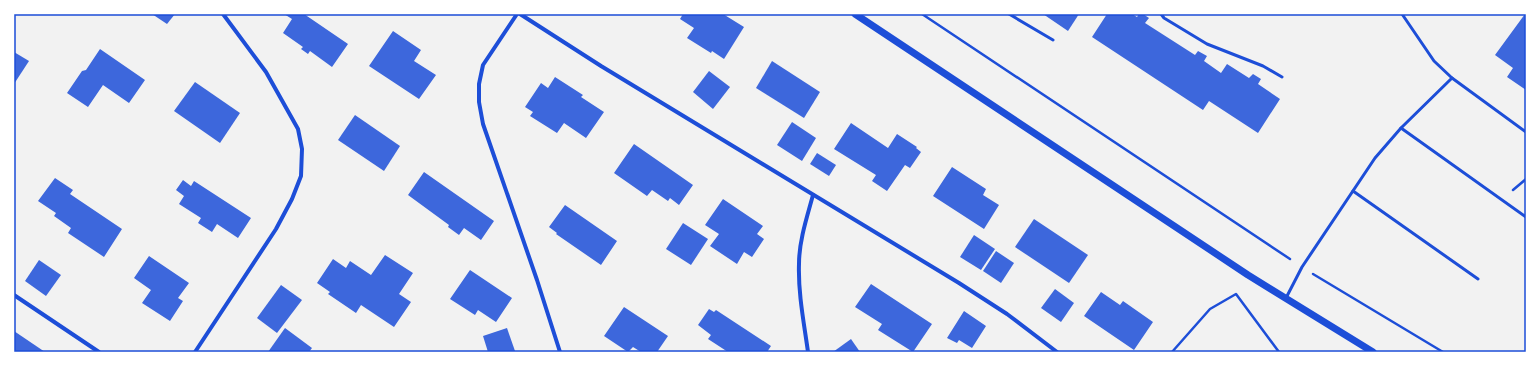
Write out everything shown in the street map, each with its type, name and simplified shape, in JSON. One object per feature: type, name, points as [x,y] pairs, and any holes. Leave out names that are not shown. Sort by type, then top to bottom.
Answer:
[{"type":"street","points":[[195,352],[276,229],[292,199],[301,176],[302,149],[298,129],[266,72],[223,14]]},
{"type":"street","points":[[516,14],[483,65],[479,84],[479,102],[483,124],[535,273],[560,352]]},
{"type":"street","points":[[520,14],[601,66],[983,298],[1058,352]]},
{"type":"street","points":[[855,14],[1234,266],[1373,352]]},
{"type":"street","points":[[808,352],[801,302],[799,263],[804,224],[813,195]]},
{"type":"street","points":[[14,295],[99,352]]},
{"type":"lane","points":[[1009,14],[1053,40]]},
{"type":"lane","points":[[1161,14],[1164,18],[1207,44],[1263,66],[1282,77]]},
{"type":"lane","points":[[1402,14],[1434,61],[1452,78],[1526,132]]},
{"type":"lane","points":[[1286,298],[1302,267],[1374,158],[1401,128],[1452,78]]},
{"type":"lane","points":[[1401,128],[1526,217]]},
{"type":"lane","points":[[1353,191],[1478,279]]},
{"type":"path","points":[[922,14],[1302,267],[1443,352]]},
{"type":"path","points":[[1172,352],[1210,309],[1236,294],[1278,352]]},
{"type":"building","points":[[152,14],[175,14],[167,24]]},
{"type":"building","points":[[284,14],[304,14],[348,44],[332,67],[310,51],[308,54],[301,49],[303,47],[283,33],[292,19]]},
{"type":"building","points":[[683,14],[723,14],[744,27],[724,59],[687,38],[694,28],[680,19]]},
{"type":"building","points":[[1043,14],[1079,14],[1068,31]]},
{"type":"building","points":[[1107,14],[1132,14],[1137,17],[1139,14],[1143,14],[1149,18],[1145,23],[1195,55],[1198,51],[1207,56],[1204,61],[1221,73],[1227,64],[1249,78],[1253,74],[1261,79],[1258,84],[1280,99],[1258,133],[1209,101],[1203,110],[1092,37]]},
{"type":"building","points":[[1525,14],[1526,90],[1507,77],[1513,68],[1495,55]]},
{"type":"building","points":[[393,31],[421,50],[414,61],[436,75],[419,99],[369,66]]},
{"type":"building","points":[[100,49],[145,80],[129,103],[103,85],[88,107],[67,93],[82,71],[86,70]]},
{"type":"building","points":[[14,52],[29,61],[14,84]]},
{"type":"building","points":[[772,61],[820,92],[804,118],[756,88]]},
{"type":"building","points":[[709,71],[730,87],[713,109],[693,92]]},
{"type":"building","points":[[555,77],[583,95],[581,97],[604,112],[586,138],[564,123],[557,133],[530,116],[533,112],[525,107],[541,83],[548,88]]},
{"type":"building","points":[[195,82],[240,113],[220,143],[174,111]]},
{"type":"building","points":[[355,115],[400,146],[384,171],[338,140]]},
{"type":"building","points":[[792,122],[816,138],[802,161],[777,145]]},
{"type":"building","points":[[851,123],[888,148],[897,134],[917,147],[916,148],[921,152],[910,168],[905,165],[887,191],[872,181],[876,175],[834,149]]},
{"type":"building","points":[[634,144],[693,185],[679,205],[670,198],[668,201],[652,190],[647,196],[614,173]]},
{"type":"building","points":[[817,153],[836,165],[829,176],[810,164]]},
{"type":"building","points":[[952,167],[986,189],[983,195],[999,205],[984,229],[933,196]]},
{"type":"building","points":[[424,172],[494,221],[481,240],[464,228],[459,235],[448,227],[449,225],[408,195]]},
{"type":"building","points":[[55,178],[73,190],[70,194],[122,229],[104,257],[68,233],[71,228],[54,216],[56,213],[38,201]]},
{"type":"building","points":[[183,180],[191,186],[194,181],[251,218],[238,238],[217,224],[212,232],[198,223],[201,218],[179,204],[184,196],[176,190]]},
{"type":"building","points":[[723,199],[763,226],[757,234],[764,239],[752,257],[744,252],[737,264],[710,246],[719,234],[705,225]]},
{"type":"building","points":[[565,205],[617,241],[601,265],[556,234],[557,233],[549,227]]},
{"type":"building","points":[[1034,219],[1088,255],[1069,283],[1015,247]]},
{"type":"building","points":[[683,223],[708,239],[691,265],[666,249]]},
{"type":"building","points":[[974,235],[995,249],[981,270],[960,257]]},
{"type":"building","points":[[996,251],[1014,263],[1001,283],[983,271]]},
{"type":"building","points":[[385,255],[413,273],[399,294],[411,302],[394,327],[361,305],[356,313],[328,294],[330,292],[317,283],[333,259],[346,268],[350,261],[371,275]]},
{"type":"building","points":[[149,256],[189,283],[178,298],[183,301],[170,321],[142,303],[151,290],[134,278]]},
{"type":"building","points":[[39,260],[61,275],[46,296],[25,281]]},
{"type":"building","points":[[470,270],[512,298],[496,322],[478,310],[475,315],[450,299]]},
{"type":"building","points":[[871,284],[932,324],[913,352],[878,330],[882,324],[855,307]]},
{"type":"building","points":[[281,285],[302,300],[277,333],[257,318]]},
{"type":"building","points":[[1055,289],[1074,303],[1061,322],[1041,308]]},
{"type":"building","points":[[1101,292],[1120,305],[1123,301],[1153,322],[1134,350],[1084,316]]},
{"type":"building","points":[[624,307],[668,336],[657,352],[641,352],[633,347],[628,352],[604,336]]},
{"type":"building","points":[[709,309],[714,312],[716,310],[771,346],[767,352],[728,352],[708,339],[711,335],[698,325]]},
{"type":"building","points":[[964,311],[986,326],[972,348],[959,340],[957,343],[947,338]]},
{"type":"building","points":[[285,328],[312,348],[309,352],[268,352]]},
{"type":"building","points":[[507,328],[515,351],[488,352],[483,336]]},
{"type":"building","points":[[14,331],[45,352],[14,352]]},
{"type":"building","points":[[851,339],[860,352],[833,352]]}]
